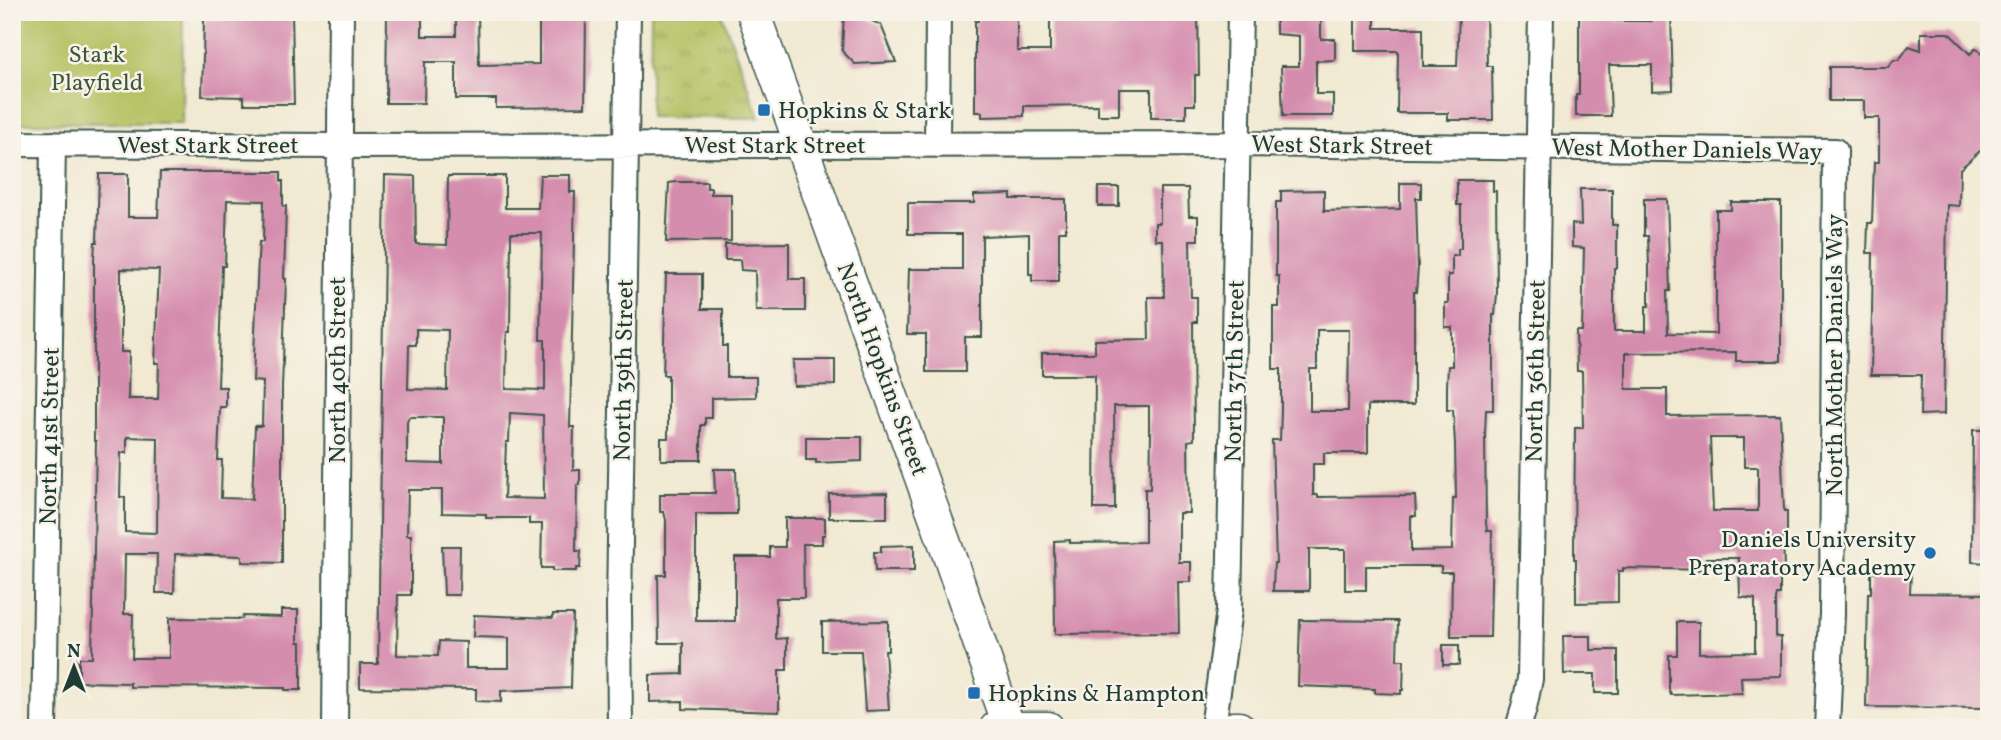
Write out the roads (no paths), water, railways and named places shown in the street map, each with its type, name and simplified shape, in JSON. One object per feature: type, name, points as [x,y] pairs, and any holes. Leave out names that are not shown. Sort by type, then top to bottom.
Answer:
[{"type":"main road","name":"North Hopkins Street","points":[[753,12],[1009,728]]},
{"type":"main road","points":[[996,728],[1048,728]]},
{"type":"main road","points":[[1234,728],[1239,728]]},
{"type":"street","name":"North 40th Street","points":[[335,728],[341,12]]},
{"type":"street","name":"North 39th Street","points":[[620,728],[619,608],[628,12]]},
{"type":"street","points":[[937,145],[938,12]]},
{"type":"street","name":"North 37th Street","points":[[1213,728],[1229,610],[1240,12]]},
{"type":"street","name":"North 36th Street","points":[[1518,728],[1530,679],[1541,12]]},
{"type":"street","name":"West Stark Street","points":[[12,144],[1238,144],[1539,147]]},
{"type":"street","name":"North 41st Street","points":[[44,728],[53,144]]},
{"type":"street","name":"West Mother Daniels Way","points":[[1539,147],[1835,151]]},
{"type":"street","name":"North Mother Daniels Way","points":[[1827,728],[1832,614],[1835,151]]},
{"type":"place","name":"Hopkins & Stark","points":[[764,110]]},
{"type":"place","name":"Daniels University Preparatory Academy","points":[[1930,553]]},
{"type":"place","name":"Hopkins & Hampton","points":[[974,693]]},
{"type":"park label","name":"Stark Playfield","points":[[97,68]]}]
